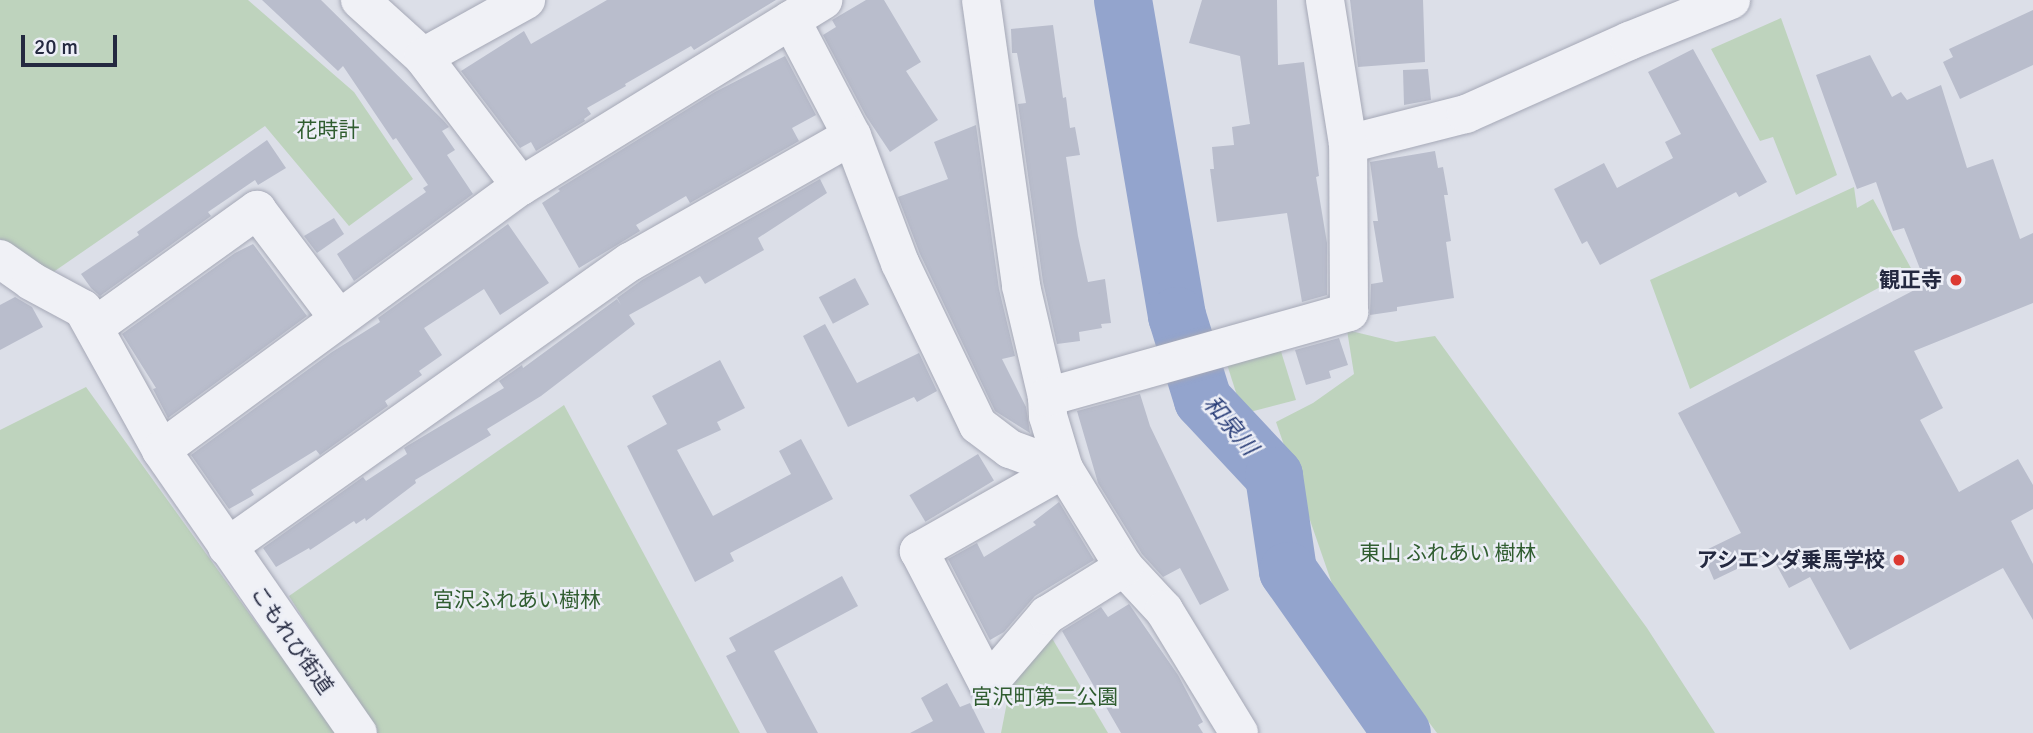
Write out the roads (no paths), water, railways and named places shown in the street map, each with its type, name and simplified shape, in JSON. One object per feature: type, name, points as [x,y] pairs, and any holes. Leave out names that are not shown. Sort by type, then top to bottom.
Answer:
[{"type":"street","points":[[360,0],[423,57],[521,186]]},
{"type":"street","points":[[423,57],[526,0]]},
{"type":"street","points":[[161,450],[521,186],[822,0]]},
{"type":"street","points":[[981,0],[1021,286],[1047,397],[1048,416],[1063,469],[1124,567],[1164,610],[1239,733]]},
{"type":"street","points":[[1047,397],[1349,312],[1348,144],[1325,0]]},
{"type":"street","points":[[1348,144],[1466,114],[1629,41],[1731,0]]},
{"type":"street","points":[[791,20],[852,136],[900,263],[978,425],[1010,449],[1063,469]]},
{"type":"street","points":[[227,547],[630,262],[852,136]]},
{"type":"street","points":[[94,327],[257,210],[339,319]]},
{"type":"street","name":"こもれび街道","points":[[0,259],[31,281],[83,309],[161,450],[358,733]]},
{"type":"street","points":[[1063,469],[919,551],[988,684],[1047,615],[1124,567]]},
{"type":"waterway","name":"和泉川","points":[[1123,0],[1177,316],[1203,400],[1274,476],[1288,571],[1402,733]]},
{"type":"place","name":"観正寺","points":[[1956,280]]},
{"type":"place","name":"アシエンダ乗馬学校","points":[[1899,560]]},
{"type":"park label","name":"花時計","points":[[328,130]]},
{"type":"park label","name":"東山 ふれあい 樹林","points":[[1448,553]]},
{"type":"park label","name":"宮沢ふれあい樹林","points":[[517,600]]},
{"type":"park label","name":"宮沢町第二公園","points":[[1045,697]]}]
